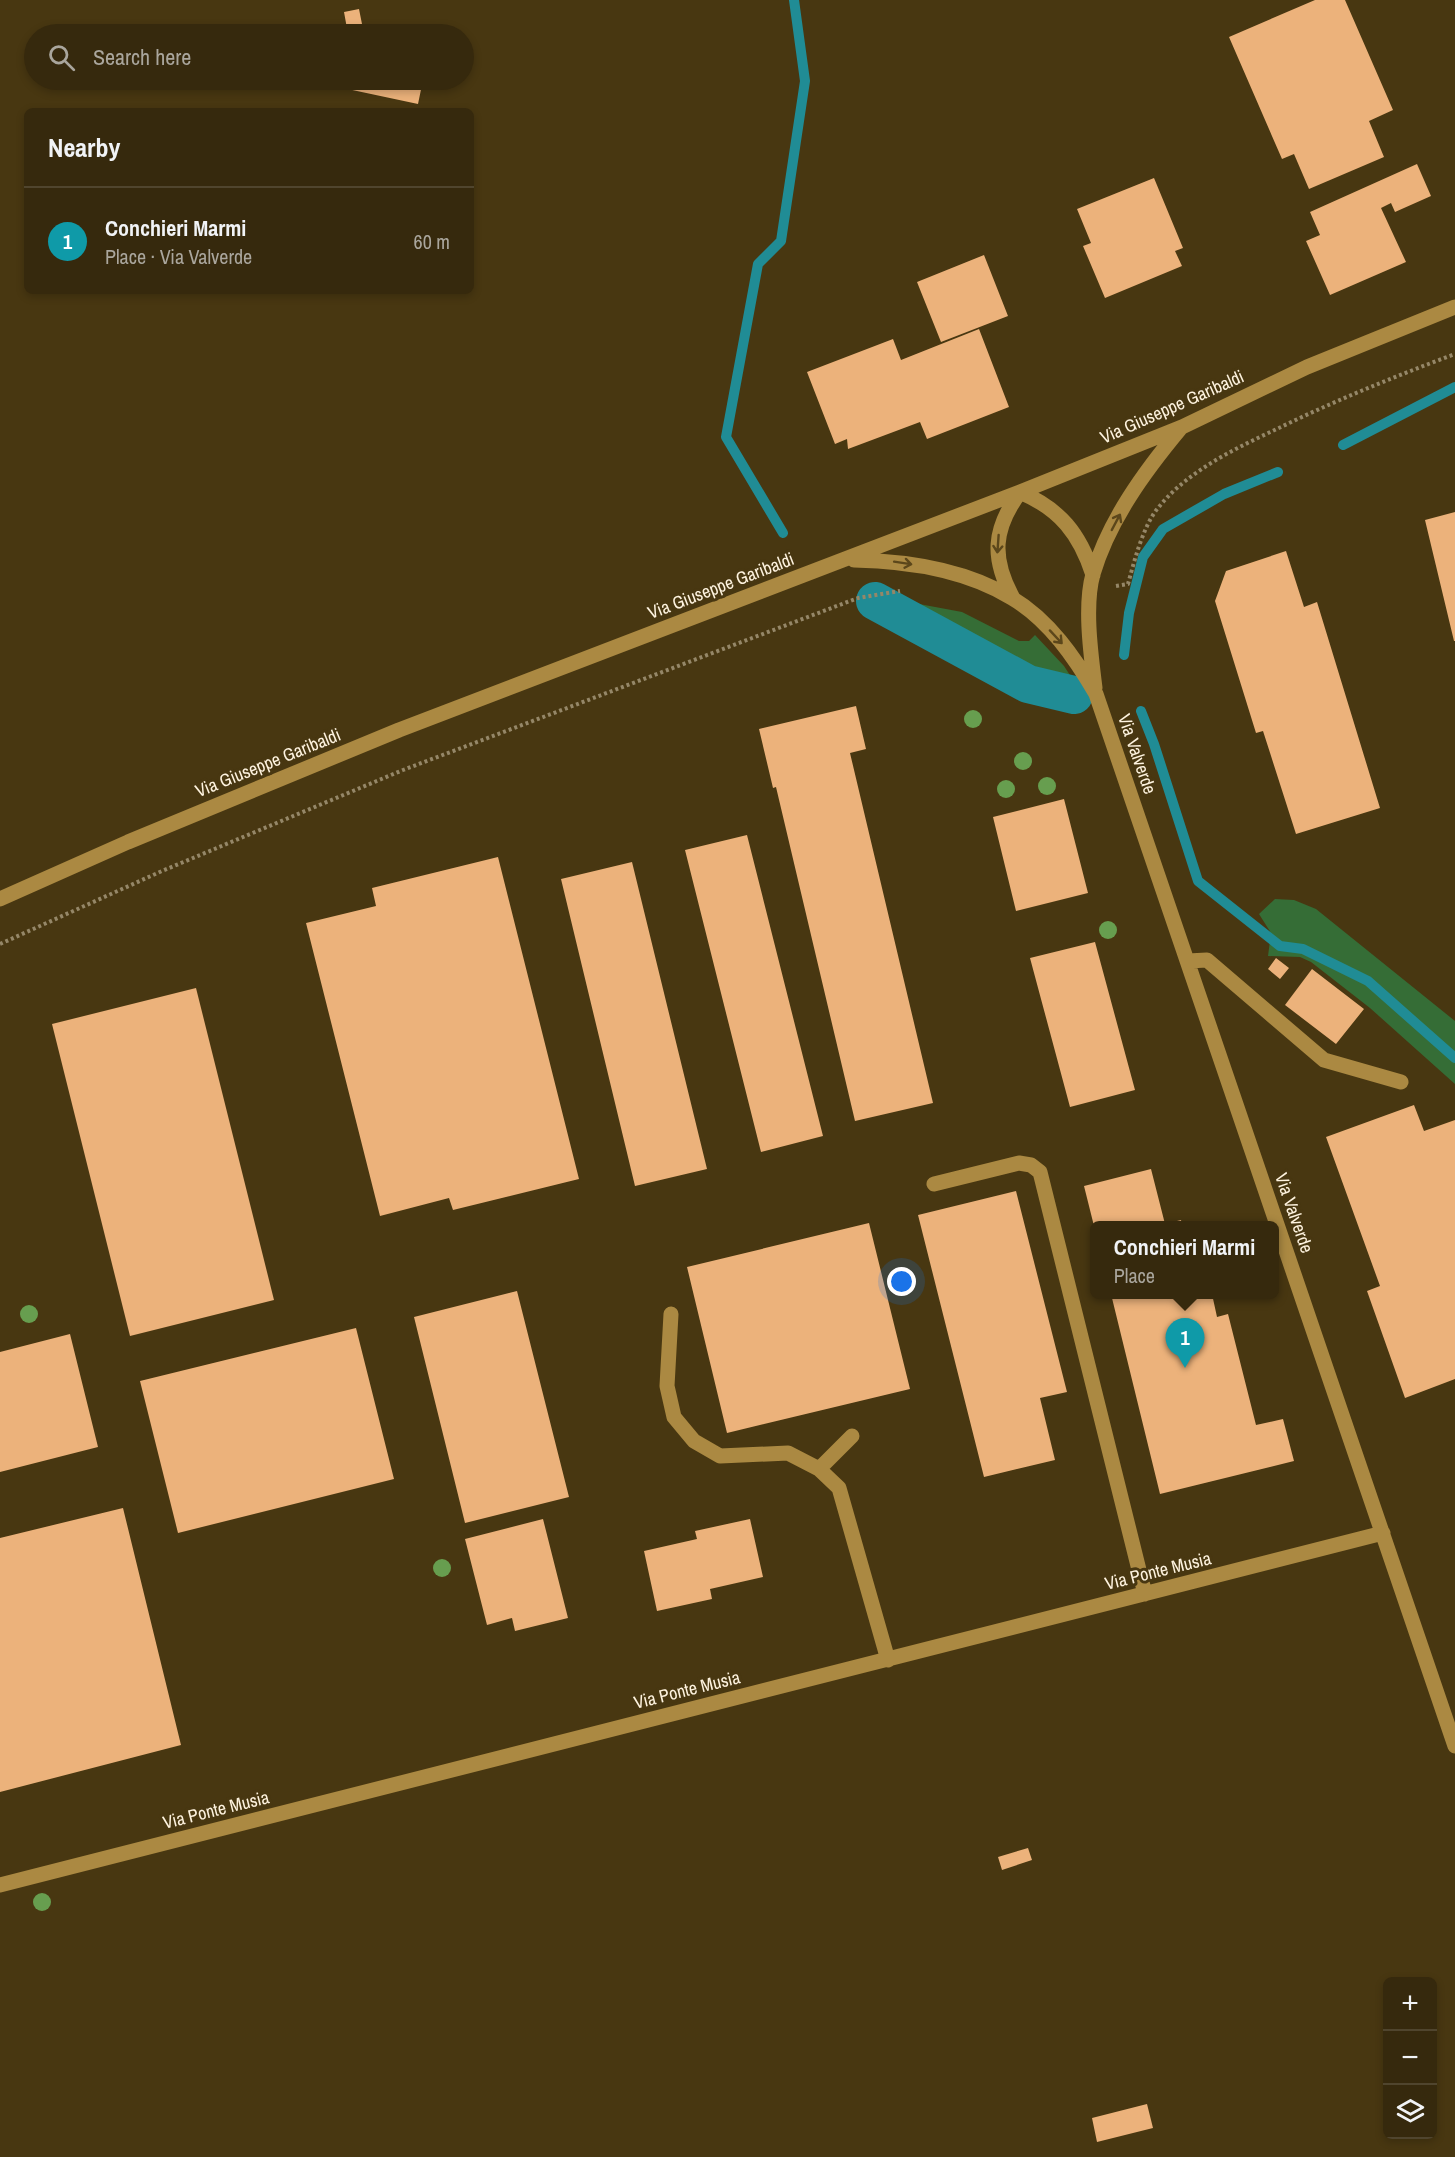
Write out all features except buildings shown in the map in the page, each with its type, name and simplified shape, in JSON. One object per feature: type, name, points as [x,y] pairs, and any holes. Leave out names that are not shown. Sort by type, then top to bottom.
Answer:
[{"type":"street","name":"Via Giuseppe Garibaldi","points":[[0,899],[128,842],[388,735],[845,560],[1182,427],[1307,367],[1455,308]]},
{"type":"street","name":"Via Valverde","points":[[1182,427],[1154,460],[1130,497],[1109,535],[1093,575],[1090,625],[1096,694],[1277,1221]]},
{"type":"street","name":"Via Valverde","points":[[1012,598],[1001,578],[997,555],[999,532],[1007,510],[1020,492],[1041,501],[1060,515],[1075,533],[1086,553],[1093,575]]},
{"type":"street","name":"Via Valverde","points":[[845,560],[888,561],[931,568],[972,580],[1012,598],[1060,641],[1096,694]]},
{"type":"street","points":[[1188,961],[1207,960],[1324,1060],[1401,1082]]},
{"type":"street","points":[[934,1184],[1019,1163],[1031,1166],[1040,1172],[1145,1594]]},
{"type":"street","name":"Via Valverde","points":[[1279,1228],[1383,1533],[1448,1704],[1455,1746]]},
{"type":"street","points":[[671,1314],[667,1386],[674,1417],[694,1441],[720,1456],[788,1454],[819,1469],[839,1488],[888,1660]]},
{"type":"street","points":[[819,1469],[852,1436]]},
{"type":"street","name":"Via Ponte Musia","points":[[0,1885],[1383,1533]]},
{"type":"path","points":[[1092,591],[1128,584],[1136,556],[1157,509],[1191,476],[1259,438],[1347,396],[1455,354]]},
{"type":"path","points":[[0,944],[162,871],[403,770],[858,598],[906,590]]},
{"type":"green space","points":[[887,598],[962,612],[1019,641],[1029,641],[1035,635],[1064,666],[1077,686],[1026,673],[978,651]]},
{"type":"green space","points":[[1275,899],[1294,900],[1316,909],[1455,1021],[1455,1084],[1370,1008],[1311,962],[1300,957],[1268,956],[1271,933],[1259,914]]},
{"type":"waterway","points":[[783,533],[726,437],[758,264],[781,241],[805,81],[794,0]]},
{"type":"waterway","points":[[1343,445],[1455,387]]},
{"type":"waterway","points":[[1124,655],[1129,613],[1143,557],[1163,529],[1224,494],[1278,472]]},
{"type":"waterway","points":[[875,601],[1028,684],[1074,695]]},
{"type":"waterway","points":[[1141,711],[1154,744],[1198,881],[1280,946],[1303,949],[1368,981],[1455,1058]]},
{"type":"place","name":"Conchieri Marmi","points":[[1185,1368]]}]
